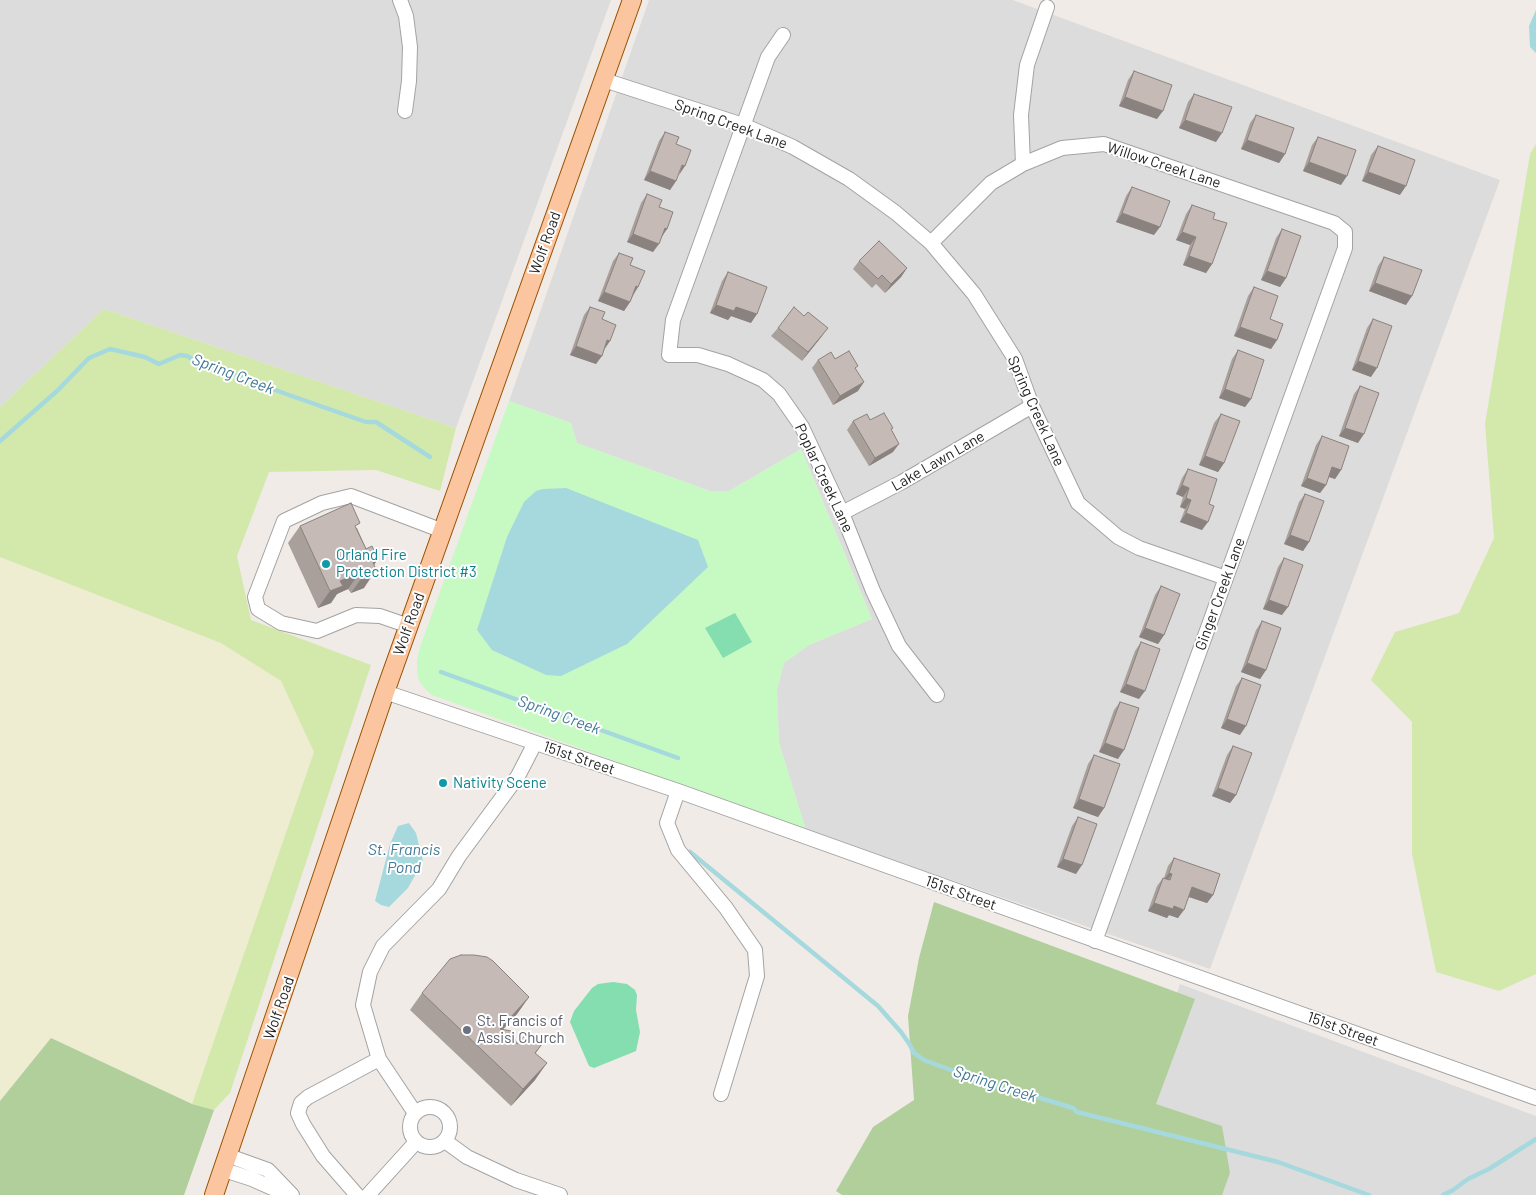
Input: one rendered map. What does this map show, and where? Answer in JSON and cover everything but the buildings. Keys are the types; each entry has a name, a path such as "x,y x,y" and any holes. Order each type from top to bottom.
{"main road":[{"name":"Wolf Road","path":"214,1195 385,692 632,0"}],"street":[{"path":"400,0 406,16 410,47 409,81 405,111"},
{"path":"1023,164 1021,115 1027,66 1047,7"},
{"path":"743,126 768,57 783,35"},
{"name":"Spring Creek Lane","path":"604,80 743,126 794,147 849,179 896,213 931,243 974,294 1016,359 1032,406 1078,503 1118,536 1139,548 1226,578"},
{"name":"Poplar Creek Lane","path":"743,126 673,320 669,355 698,355 728,364 763,380 779,394 802,427 842,513 873,591 899,646 937,695"},
{"name":"Willow Creek Lane","path":"931,243 991,183 1023,164 1062,148 1104,144 1334,223 1345,232 1345,248"},
{"name":"Ginger Creek Lane","path":"1096,941 1345,248"},
{"name":"Lake Lawn Lane","path":"842,513 902,482 1032,406"},
{"path":"409,626 380,616 356,615 317,631 281,623 258,609 255,597 284,521 322,502 351,496 443,531"},
{"name":"151st Street","path":"385,692 678,791 1536,1098"},
{"path":"415,1113 379,1059 363,1005 370,972 383,946 439,889 459,856 518,776 535,743"},
{"path":"678,791 667,823 678,850 726,908 755,950 757,976 721,1094"},
{"path":"357,1195 324,1156 298,1113 301,1103 308,1097 379,1059"},
{"path":"426,1107 433,1107 444,1112 450,1123 450,1130 445,1141 428,1148 416,1142 410,1131 410,1125 415,1113 426,1107"},
{"path":"445,1141 467,1157 516,1180 560,1195"},
{"path":"368,1195 416,1142"},
{"path":"226,1163 252,1179 290,1195"}],"shaded area":[{"path":"0,0 611,0 456,428 104,309 0,407"},
{"path":"649,0 1013,0 1500,180 1210,969 806,830 779,743 777,690 784,663 809,645 872,619 801,449 729,491 710,491 577,443 571,423 509,401"},
{"path":"0,557 221,643 281,681 315,752 192,1104 51,1038 0,1101"},
{"path":"1180,984 1536,1116 1536,1195 1107,1195"}],"green space":[{"path":"1536,144 1536,974 1499,991 1436,972 1412,854 1412,722 1371,680 1395,632 1459,613 1494,538 1485,424 1530,154"},
{"path":"104,309 456,428 440,491 376,470 269,472 237,556 251,620 371,665 230,1093 214,1110 192,1104 314,752 281,681 221,643 0,557 0,407"},
{"path":"509,401 571,423 577,443 710,491 729,491 801,449 872,619 809,645 784,663 777,690 779,743 806,830 432,695 419,681 417,660 420,647"},
{"path":"735,613 752,642 723,658 705,628"},
{"path":"934,902 1195,999 1156,1104 1222,1126 1230,1173 1222,1195 842,1195 836,1191 873,1127 914,1100 908,1016 919,958"},
{"path":"613,982 627,984 635,990 637,995 636,1010 640,1032 636,1051 594,1068 589,1066 570,1022 574,1011 592,988 598,984"},
{"path":"51,1038 192,1104 214,1110 184,1195 0,1195 0,1101"}],"water":[{"path":"1536,10 1536,53 1530,47 1529,26"},
{"path":"566,488 698,540 708,567 627,644 561,676 546,675 492,650 477,630 507,537 524,502 536,491"},
{"name":"St. Francis Pond","path":"409,823 416,833 423,861 408,888 389,907 381,905 375,901 390,844 398,826"}],"waterway":[{"name":"Spring Creek","path":"0,441 57,391 89,358 110,349 145,357 159,364 180,355 187,356 366,422 376,422 430,457"},
{"name":"Spring Creek","path":"441,672 678,758"},
{"name":"Spring Creek","path":"690,852 878,1006 901,1032 914,1053 924,1060 1002,1089 1011,1089 1073,1108 1077,1112 1278,1162 1369,1195"},
{"name":"Spring Creek","path":"1443,1195 1536,1139"}],"place":[{"name":"Orland Fire Protection District #3","path":"326,564"},
{"name":"Nativity Scene","path":"443,783"},
{"name":"St. Francis of Assisi Church","path":"467,1030"}]}
